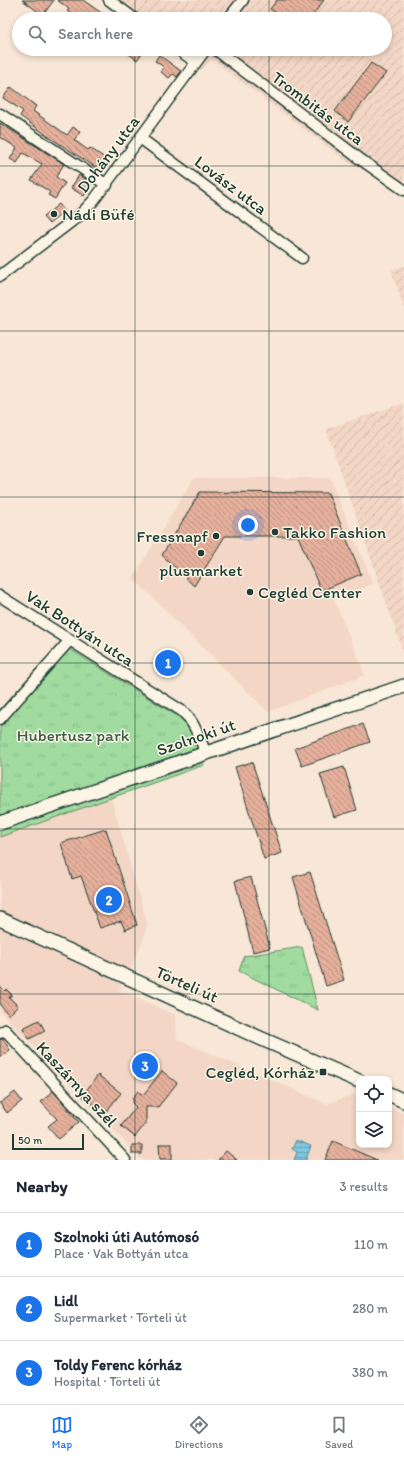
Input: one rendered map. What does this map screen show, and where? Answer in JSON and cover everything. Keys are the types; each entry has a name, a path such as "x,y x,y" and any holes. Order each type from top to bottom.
{"main road":[{"name":"Szolnoki út","path":"0,822 404,686"},
{"name":"Törteli út","path":"0,919 356,1080"},
{"path":"392,1095 404,1101"}],"street":[{"path":"109,0 126,12"},
{"path":"234,12 243,0"},
{"path":"187,56 196,62"},
{"name":"Dohány utca","path":"0,276 80,214 94,200 107,185 201,56"},
{"name":"Trombitás utca","path":"224,56 354,155 404,190"},
{"path":"0,114 107,185"},
{"name":"Lovász utca","path":"140,138 302,258"},
{"name":"Vak Bottyán utca","path":"0,596 188,717 194,724 206,753"},
{"path":"0,719 70,640"},
{"name":"Kaszárnya szél","path":"2,1032 125,1160"}],"shaded area":[{"path":"103,0 404,0 404,188 352,165 211,59 201,70 181,56 392,56 392,12 119,12"},
{"path":"404,266 404,309 391,270"},
{"path":"404,403 404,654 326,429"},
{"name":"Cegléd Center","path":"194,478 330,478 373,584 334,599 365,675 268,712 133,578"},
{"path":"111,797 147,923 144,938 130,970 119,990 175,1015 177,1039 327,1104 356,1093 356,1148 392,1148 392,1108 404,1114 404,1160 142,1160 0,1011 0,837"}],"green space":[{"name":"Hubertusz park","path":"60,643 185,721 193,736 204,765 0,837 0,709"},
{"path":"302,947 318,1010 239,971 244,956"}],"water":[{"path":"296,1140 311,1146 306,1160 294,1160 297,1152 292,1149"}],"building":[{"path":"22,0 54,0 45,12 39,12"},
{"path":"57,0 83,0 100,12 68,12 67,11 69,9"},
{"path":"277,0 324,0 315,12 274,12 270,9"},
{"path":"132,56 140,56 137,60"},
{"path":"158,56 160,56 181,71 177,77 173,74 169,78 161,72 164,67 155,61"},
{"path":"371,63 386,73 348,122 335,111"},
{"path":"11,87 36,106 33,111 67,135 73,127 80,132 74,140 88,150 90,148 108,160 101,171 20,116 23,111 3,98"},
{"path":"0,123 64,164 56,177 65,183 55,199 48,195 50,192 31,180 42,164 23,153 17,163 10,159 17,148 0,137"},
{"path":"79,175 92,183 84,196 71,188"},
{"name":"Nádi Büfé","path":"59,204 65,211 49,224 43,217"},
{"path":"200,492 328,493 361,574 321,591 298,536 225,536 194,586 162,555"},
{"path":"164,653 178,666 171,674 157,660"},
{"path":"363,724 370,742 302,766 295,748"},
{"path":"252,762 282,853 264,859 235,767"},
{"path":"344,767 357,810 334,817 320,774"},
{"path":"106,829 137,925 125,930 121,921 100,928 81,876 72,879 61,843"},
{"path":"310,872 344,980 326,986 293,877"},
{"path":"251,877 270,948 253,952 235,881"},
{"path":"0,986 12,995 9,997 18,1006 9,1015 0,1005"},
{"path":"39,1020 45,1031 29,1039 23,1028"},
{"path":"0,1039 3,1039 10,1050 0,1057"},
{"path":"162,1071 177,1083 158,1107 146,1107 146,1123 135,1137 121,1126 136,1107 132,1103 134,1100 132,1099 138,1091 143,1095"},
{"path":"98,1075 121,1093 105,1113 82,1096"},
{"path":"53,1091 79,1122 59,1139 48,1126 57,1119 41,1102"},
{"path":"15,1092 22,1101 7,1113 0,1103"},
{"path":"333,1141 377,1160 325,1160"},
{"path":"159,1144 172,1144 172,1159 160,1159"},
{"path":"132,1145 142,1145 142,1154 132,1154"},
{"path":"226,1151 237,1160 218,1160"}],"place":[{"name":"Nádi Büfé","path":"54,214"},
{"name":"Takko Fashion","path":"275,532"},
{"name":"Fressnapf","path":"216,536"},
{"name":"plusmarket","path":"201,553"},
{"name":"Cegléd Center","path":"250,592"},
{"name":"Szolnoki úti Autómosó","path":"168,663"},
{"name":"Lidl","path":"109,900"},
{"name":"Toldy Ferenc kórház","path":"145,1066"},
{"name":"Cegléd, Kórház","path":"323,1072"}]}
